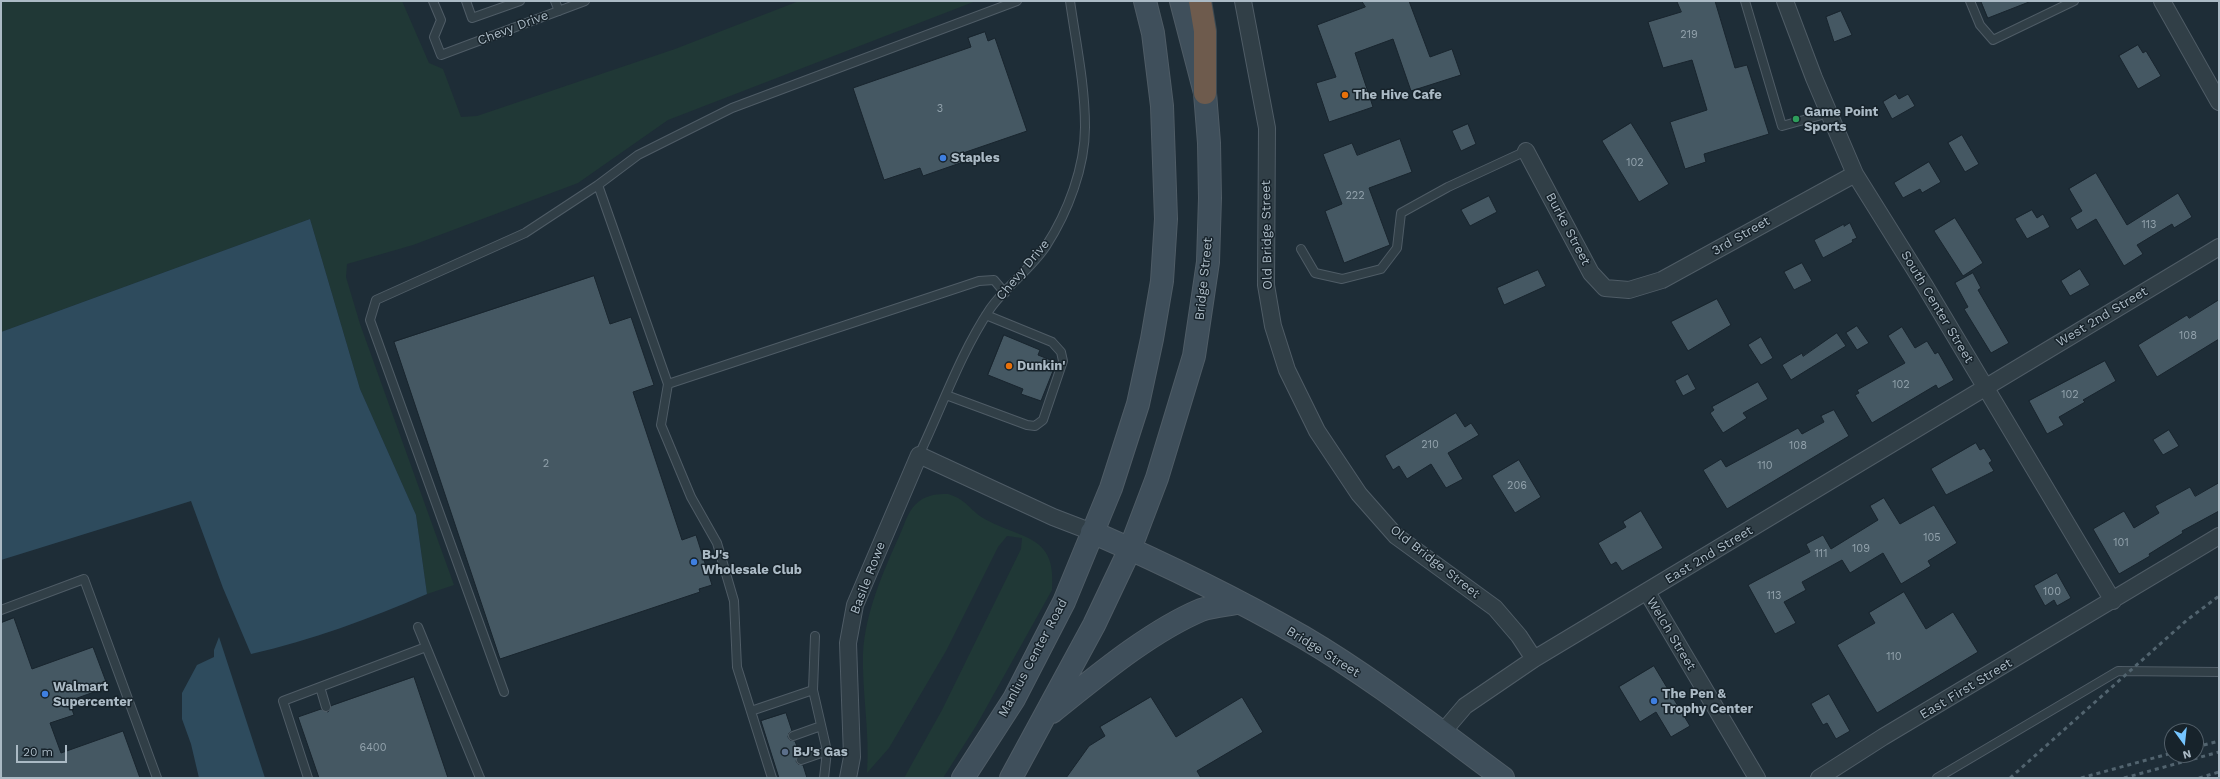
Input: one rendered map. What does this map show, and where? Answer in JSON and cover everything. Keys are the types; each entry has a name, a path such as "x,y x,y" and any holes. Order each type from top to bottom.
{"highway":[{"path":"1200,1 1205,31 1205,93"}],"main road":[{"path":"1092,532 1111,488 1138,404 1162,282 1166,218 1162,106 1153,33 1146,1"},
{"name":"Bridge Street","path":"1130,549 1157,478 1194,356 1208,262 1210,182 1205,93 1181,1"},
{"name":"Bridge Street","path":"1092,532 1130,549 1303,637 1361,675 1503,778"},
{"name":"Manlius Center Road","path":"963,778 1014,699 1064,602 1092,532"},
{"path":"1011,778 1045,718 1094,625 1130,549"},
{"path":"1045,718 1104,670 1167,628 1202,610 1237,603"}],"street":[{"name":"Old Bridge Street","path":"1244,1 1267,128 1266,285 1273,326 1287,370 1317,431 1359,494 1396,536 1495,608 1518,636 1534,660"},
{"name":"South Center Street","path":"1785,1 1829,114 1855,174 1925,286 2113,601"},
{"path":"2162,1 2219,102"},
{"name":"Burke Street","path":"1526,151 1591,272 1605,288 1623,290"},
{"name":"3rd Street","path":"1623,290 1668,277 1792,206 1855,174"},
{"name":"West 2nd Street","path":"1985,388 2219,247"},
{"name":"East 2nd Street","path":"1442,733 1465,706 1534,660 1985,388"},
{"name":"Bridge Street","path":"919,456 1053,517 1092,532"},
{"name":"Basile Rowe","path":"848,778 852,757 848,643 855,605 919,456"},
{"name":"East First Street","path":"1819,778 1883,737 2113,601 2219,536"},
{"name":"Welch Street","path":"1647,592 1757,778"}],"lane":[{"name":"Chevy Drive","path":"433,1 441,20 434,37 441,55 585,1"},
{"path":"466,1 472,18 520,1"},
{"path":"555,1 559,11"},
{"path":"504,692 370,320 376,300 525,232 598,185 638,155 732,108 1017,1"},
{"name":"Chevy Drive","path":"919,456 966,350 986,315 1045,247 1063,217 1080,167 1085,128 1083,88 1070,1"},
{"path":"1745,1 1782,126 1829,114"},
{"path":"1970,1 1980,25 1993,40 2074,1"},
{"path":"1301,249 1315,273 1342,278 1380,269 1396,248 1401,213 1448,187 1526,151"},
{"path":"598,185 668,384 661,425 691,497 718,549 734,601 737,667 773,772"},
{"path":"668,384 979,281 994,280 1005,293"},
{"path":"946,395 1027,425 1035,426 1043,420 1063,361 1061,352 1052,342 986,315"},
{"path":"1,610 84,579 157,778"},
{"path":"418,627 480,778"},
{"path":"815,636 813,690 827,751 823,778"},
{"path":"308,778 283,701 426,647"},
{"path":"1937,778 2118,671 2219,672"},
{"path":"320,687 326,707"},
{"path":"751,711 813,690"},
{"path":"794,736 821,726"},
{"path":"801,760 827,751"}],"green space":[{"path":"1,1 402,1 429,63 443,69 461,117 477,116 675,49 799,1 976,1 668,120 578,183 413,245 347,264 346,277 360,324 454,585 427,594 416,515 360,389 310,219 1,332"},
{"path":"948,494 964,502 983,518 1023,535 1034,541 1042,548 1049,558 1052,571 1052,590 976,726 943,778 904,778 942,710 1021,549 1022,538 1007,536 998,547 946,651 889,748 867,773 868,743 863,654 867,623 871,607 882,576 910,511 915,505 926,497"}],"water":[{"path":"310,219 360,389 416,515 427,594 340,628 251,654 223,588 191,501 1,560 1,332"},
{"path":"219,637 265,778 199,778 191,744 182,719 182,693 197,665 214,657 214,650"}],"building":[{"path":"1362,1 1409,1 1430,57 1452,49 1461,75 1411,91 1393,39 1355,53 1373,107 1329,122 1316,83 1336,77 1317,25 1365,7"},
{"path":"1677,1 1715,1 1735,68 1747,65 1769,134 1704,154 1706,162 1685,169 1670,122 1707,110 1692,60 1663,68 1648,22 1681,12"},
{"path":"1981,1 2029,1 2029,2 1988,18"},
{"path":"1841,11 1852,35 1834,42 1826,17"},
{"path":"985,32 988,41 995,38 1027,131 963,153 966,161 923,176 920,168 884,180 853,88 971,47 968,38"},
{"path":"2138,45 2143,53 2146,51 2161,76 2138,89 2119,56"},
{"path":"1896,94 1899,99 1908,94 1915,106 1892,119 1883,102"},
{"path":"1631,123 1669,184 1639,202 1602,141"},
{"path":"1468,124 1476,144 1461,151 1452,131"},
{"path":"1962,135 1979,164 1965,172 1948,143"},
{"path":"1400,139 1412,172 1369,188 1390,245 1344,263 1325,211 1342,204 1323,154 1352,143 1357,155"},
{"path":"1929,162 1941,182 1922,193 1920,189 1903,198 1894,183"},
{"path":"2096,173 2127,225 2178,193 2192,217 2174,228 2172,224 2137,245 2143,254 2124,266 2096,219 2077,230 2070,218 2082,211 2069,189"},
{"path":"1489,196 1497,212 1470,226 1461,210"},
{"path":"2032,210 2037,218 2043,214 2050,227 2027,239 2015,219"},
{"path":"1955,218 1983,263 1963,276 1934,231"},
{"path":"1850,223 1857,238 1852,240 1853,242 1823,258 1814,240 1844,224 1844,226"},
{"path":"1802,263 1812,281 1794,290 1784,272"},
{"path":"2080,269 2090,285 2070,296 2061,281"},
{"path":"1538,270 1546,286 1504,305 1497,288"},
{"path":"1973,273 1981,288 1978,290 2009,343 1991,353 1964,309 1968,307 1955,283"},
{"path":"594,276 610,324 631,317 654,385 633,392 682,540 696,535 712,585 699,589 700,592 500,659 394,342"},
{"path":"1717,299 1731,325 1688,351 1671,322"},
{"path":"2219,300 2219,339 2157,377 2138,345 2187,315 2189,318"},
{"path":"1857,326 1869,343 1857,350 1846,333"},
{"path":"1902,327 1915,348 1927,341 1935,354 1938,352 1954,380 1938,389 1936,385 1872,423 1855,395 1859,393 1857,390 1905,363 1888,336"},
{"path":"1837,333 1846,346 1791,380 1782,365 1802,353 1803,356"},
{"path":"1004,335 1040,350 1038,355 1053,361 1050,369 1053,371 1041,401 1021,394 1023,389 988,375"},
{"path":"1761,337 1773,358 1761,365 1748,345"},
{"path":"2105,361 2116,381 2083,400 2085,402 2059,417 2064,425 2047,434 2029,401"},
{"path":"1688,374 1696,389 1683,396 1675,381"},
{"path":"1758,382 1768,399 1743,413 1747,418 1723,433 1710,413 1714,410 1712,407"},
{"path":"1834,410 1849,436 1727,509 1703,470 1721,459 1726,467 1798,428 1802,434 1824,422 1821,416"},
{"path":"1456,413 1465,427 1471,423 1479,435 1448,453 1463,479 1446,488 1431,464 1407,479 1399,466 1393,470 1385,456"},
{"path":"2169,430 2179,446 2163,455 2153,440"},
{"path":"1976,443 1980,450 1984,448 1992,461 1989,463 1994,471 1946,495 1931,469"},
{"path":"1519,460 1541,497 1515,513 1492,476"},
{"path":"2219,483 2219,511 2182,531 2183,533 2149,554 2150,556 2119,574 2093,529 2124,511 2134,528 2159,513 2155,506 2190,487 2195,496"},
{"path":"1884,498 1900,524 1934,505 1957,543 1928,561 1931,566 1901,584 1883,553 1850,573 1842,560 1802,582 1806,590 1784,602 1796,623 1775,634 1748,585 1810,552 1806,544 1823,535 1831,549 1878,520 1870,506"},
{"path":"1641,511 1663,548 1622,571 1616,562 1611,565 1598,543 1626,527 1623,522"},
{"path":"2057,573 2071,598 2057,606 2054,600 2045,606 2034,586"},
{"path":"1904,592 1926,629 1953,612 1978,652 1877,713 1837,645 1875,623 1869,613"},
{"name":"Walmart Supercenter","path":"14,618 32,669 93,647 108,687 69,701 74,715 50,723 61,753 123,731 140,778 1,778 1,623"},
{"path":"1654,666 1690,726 1671,737 1656,712 1640,722 1619,687"},
{"path":"414,677 448,778 319,778 298,717 321,709 328,712 331,706"},
{"path":"1829,694 1850,731 1836,739 1827,723 1823,725 1811,704"},
{"path":"1151,697 1176,737 1242,697 1263,732 1197,771 1201,778 1066,778 1089,746 1105,736 1100,727"},
{"name":"BJ's Gas","path":"786,713 792,731 789,733 788,737 790,740 795,741 800,755 796,761 798,764 803,765 807,778 779,778 761,721"}],"railway":[{"path":"2010,778 2187,620 2219,596"},
{"path":"2204,745 2219,741"},
{"path":"2124,778 2219,752"},
{"path":"2081,778 2164,755"},
{"path":"2199,778 2219,772"}],"place":[{"name":"The Hive Cafe","path":"1345,95"},
{"name":"Game Point Sports","path":"1796,119"},
{"name":"Staples","path":"943,158"},
{"name":"Dunkin'","path":"1009,366"},
{"name":"BJ's Wholesale Club","path":"694,562"},
{"name":"Walmart Supercenter","path":"45,694"},
{"name":"The Pen & Trophy Center","path":"1654,701"},
{"name":"BJ's Gas","path":"785,752"}]}
